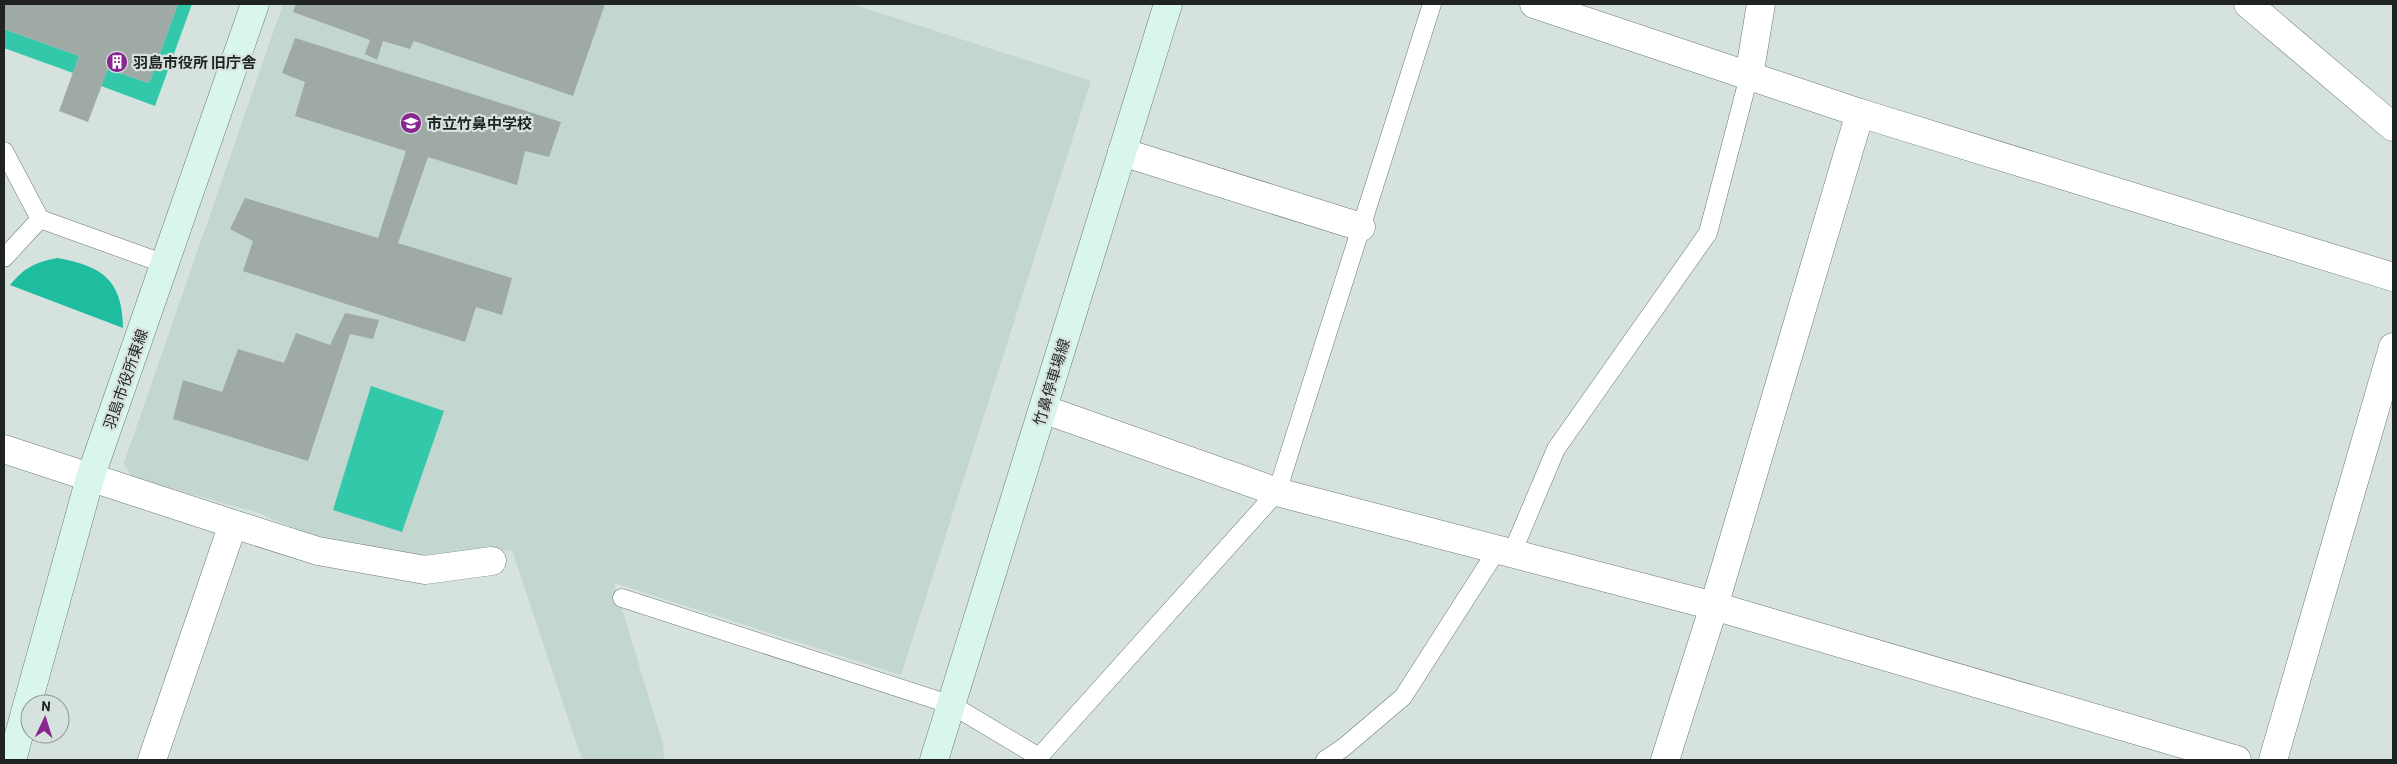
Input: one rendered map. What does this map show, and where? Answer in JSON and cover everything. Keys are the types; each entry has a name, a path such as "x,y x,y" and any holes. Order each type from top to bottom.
{"street":[{"name":"羽島市役所東線","path":"12,760 90,478 255,4"},
{"name":"竹鼻停車場線","path":"934,760 1168,4"},
{"path":"1534,4 1860,113 2393,277"},
{"path":"1749,76 1761,4"},
{"path":"2248,4 2393,127"},
{"path":"1665,760 1714,606 1860,113"},
{"path":"1122,152 1361,227"},
{"path":"2273,760 2393,347"},
{"path":"1042,409 1277,492 1714,606 2237,760"},
{"path":"4,449 318,551 424,570 492,561"},
{"path":"152,760 233,524"}],"lane":[{"path":"622,598 952,705 1039,757 1277,492 1432,4"},
{"path":"1325,760 1343,748 1403,697 1504,552 1556,449 1708,232 1749,76"},
{"path":"4,151 40,219 165,264"},
{"path":"4,258 40,219"}],"shaded area":[{"path":"178,4 192,4 155,106 101,86 108,69 149,83"},
{"path":"283,4 852,4 1091,81 901,675 614,583 663,744 664,760 582,760 512,550 423,561 316,537 256,512 132,478 124,463"},
{"path":"4,29 79,56 73,73 4,48"},
{"path":"57,258 86,265 97,271 114,286 122,311 123,328 10,285 30,267"},
{"path":"371,386 444,411 402,532 333,510"}],"building":[{"name":"羽島市役所 旧庁舎","path":"4,4 178,4 149,83 108,69 88,122 59,111 79,56 4,29"},
{"path":"296,4 605,4 573,96 414,41 410,49 383,41 377,60 365,54 370,40 293,12"},
{"path":"295,38 561,122 549,157 525,151 517,185 428,157 398,243 512,278 502,315 476,307 465,342 243,271 253,241 230,229 245,198 378,238 406,151 295,116 305,82 282,73"},
{"path":"345,313 379,320 373,339 350,334 308,461 173,419 183,380 222,392 238,349 284,363 296,333 330,345"}],"place":[{"name":"羽島市役所 旧庁舎","path":"117,62"},
{"name":"市立竹鼻中学校","path":"411,123"}]}
